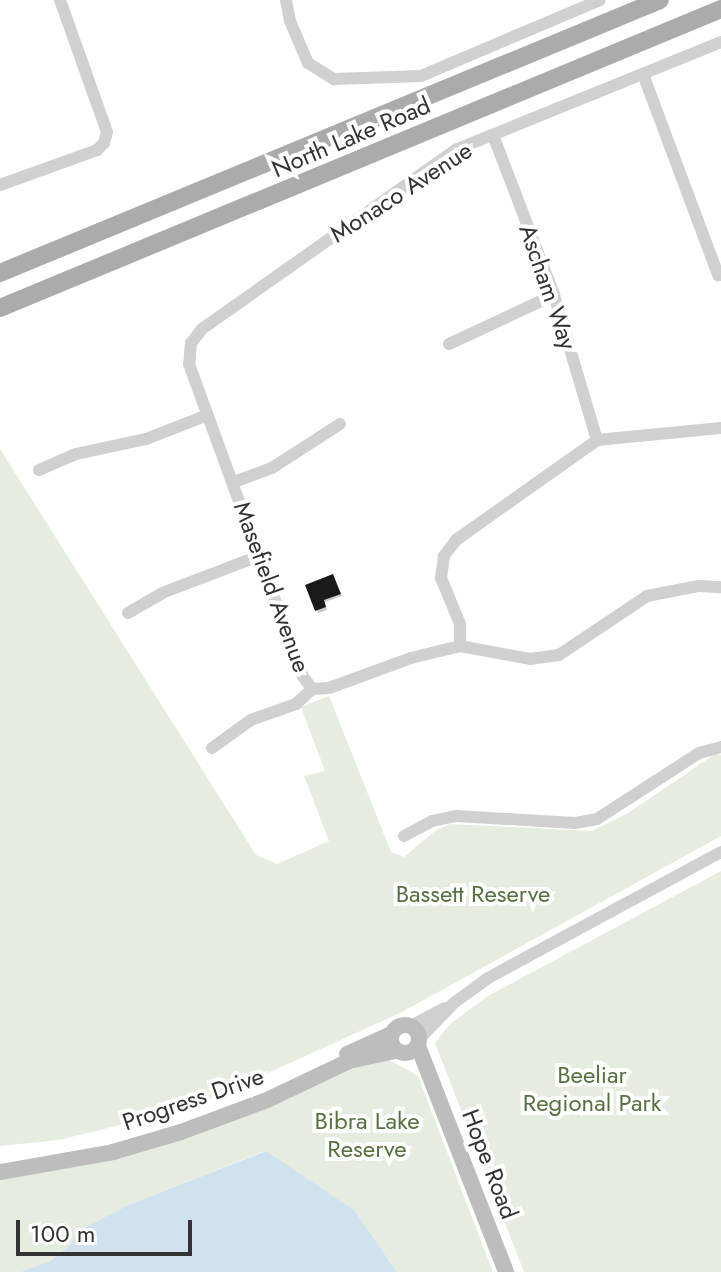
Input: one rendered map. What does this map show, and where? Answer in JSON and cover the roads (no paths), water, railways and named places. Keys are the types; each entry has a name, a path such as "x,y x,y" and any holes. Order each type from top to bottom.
{"main road":[{"name":"North Lake Road","path":"0,273 660,0"},
{"name":"North Lake Road","path":"0,308 721,9"}],"street":[{"path":"0,185 97,150 104,143 107,132 60,0"},
{"path":"286,0 290,21 308,63 334,79 421,76 600,0"},
{"name":"Monaco Avenue","path":"191,343 202,329 457,149 721,42"},
{"path":"643,74 718,275"},
{"name":"Ascham Way","path":"493,135 554,295 597,440"},
{"path":"449,344 554,295"},
{"name":"Masefield Avenue","path":"191,343 189,364 302,675 312,689 329,688 411,658 460,646 530,659 559,655 647,596 699,586 721,587"},
{"path":"39,470 76,454 146,439 208,415"},
{"path":"234,482 272,468 340,424"},
{"path":"460,646 460,624 441,578 444,556 456,540 597,440 721,428"},
{"path":"128,613 162,593 259,556"},
{"path":"212,748 251,720 296,704 312,689"},
{"path":"404,836 432,821 456,816 575,823 597,819 706,749 721,747"},
{"name":"Progress Drive","path":"0,1162 111,1144 211,1113 406,1042 488,978 721,852"},
{"name":"Progress Drive","path":"0,1172 113,1152 181,1132 267,1100 349,1061 406,1042"},
{"name":"Hope Road","path":"406,1042 429,1073 506,1272"}],"water":[{"path":"266,1151 354,1210 397,1272 20,1272 50,1261 71,1244 78,1231 128,1205"}],"park label":[{"name":"Bassett Reserve","path":"473,894"},
{"name":"Beeliar Regional Park","path":"592,1089"},
{"name":"Bibra Lake Reserve","path":"367,1135"}]}
